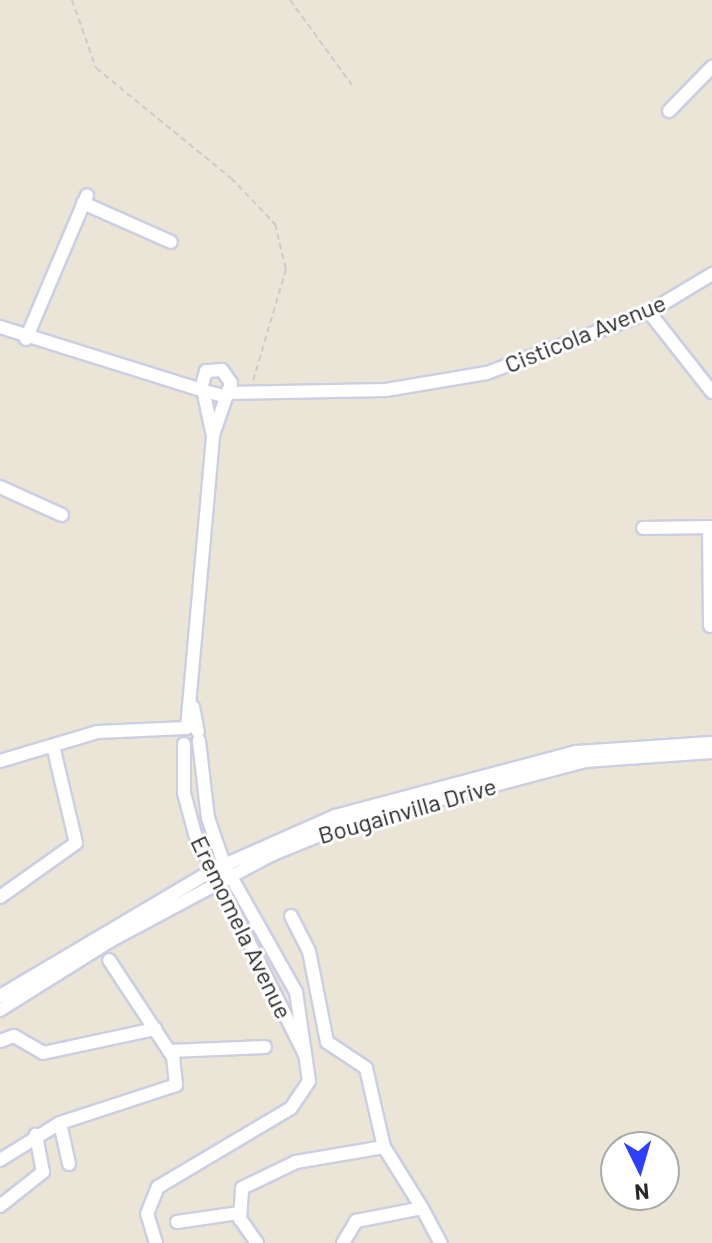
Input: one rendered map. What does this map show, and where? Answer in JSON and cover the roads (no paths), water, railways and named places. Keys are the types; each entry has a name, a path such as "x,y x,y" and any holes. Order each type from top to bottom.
{"street":[{"path":"669,111 712,67"},
{"path":"26,339 85,199 171,242"},
{"name":"Cisticola Avenue","path":"202,392 226,394 256,388 335,393 386,390 487,373 649,312 712,274"},
{"path":"649,312 712,392"},
{"path":"0,327 26,339 169,379 202,392"},
{"name":"Cisticola Avenue","path":"202,374 217,368 229,378 256,388"},
{"path":"169,379 202,374"},
{"name":"Eremomela Avenue","path":"202,374 202,392 213,435"},
{"name":"Eremomela Avenue","path":"229,378 213,435 191,696 188,810 222,873 307,1060"},
{"path":"0,487 62,515"},
{"path":"643,528 710,528 710,626"},
{"path":"0,761 112,730 158,730 189,736"},
{"name":"Eremomela Avenue","path":"156,1243 147,1214 158,1187 299,1102 308,1088 307,1060 293,983 222,873 189,736"},
{"name":"Bougainvilla Drive","path":"0,1010 287,833 602,748 712,743"},
{"path":"0,897 76,843 53,746"},
{"name":"Bougainvilla Drive","path":"554,763 712,752"},
{"path":"188,810 207,807"},
{"name":"Bougainvilla Drive","path":"0,996 222,873"},
{"path":"291,916 309,951 327,1042 366,1068 384,1147 441,1243"},
{"path":"0,1160 60,1123 168,1092 178,1077 169,1051 109,960"},
{"path":"0,1041 20,1037 43,1053 155,1029"},
{"path":"169,1051 265,1047"},
{"path":"60,1123 69,1164"},
{"path":"0,1206 43,1172 36,1135"},
{"path":"257,1243 239,1213 242,1188 283,1168 384,1147"},
{"path":"343,1243 356,1221 422,1208"},
{"path":"177,1222 239,1213"}]}
